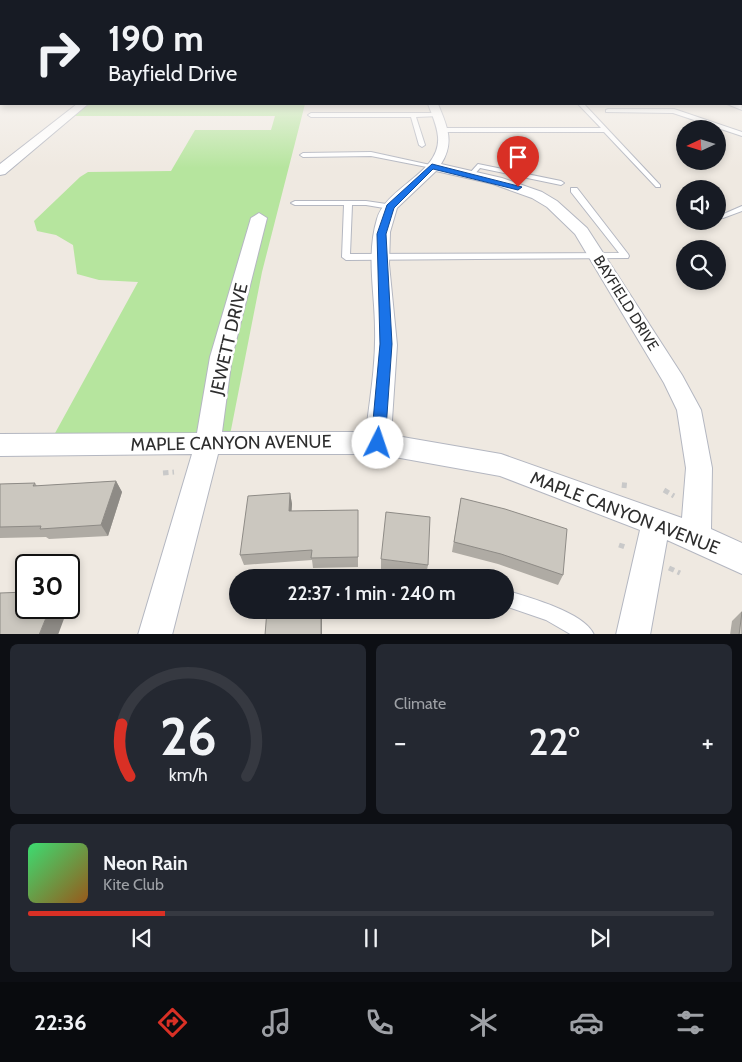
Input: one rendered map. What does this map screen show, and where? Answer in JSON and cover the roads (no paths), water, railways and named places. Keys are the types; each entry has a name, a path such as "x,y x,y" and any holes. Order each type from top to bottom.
{"street":[{"path":"0,171 77,109"},
{"path":"378,443 386,344 381,234 390,207 432,166 444,144 437,116"},
{"name":"BAYFIELD DRIVE","path":"432,166 518,187 552,204 581,231 674,382 688,410 699,468 696,537"},
{"name":"JEWETT DRIVE","path":"155,634 208,442 220,357 259,218"},
{"name":"MAPLE CANYON AVENUE","path":"0,445 208,442 378,443 501,465 696,537 742,559"},
{"path":"634,634 656,522"}],"lane":[{"path":"585,109 658,186"},
{"path":"608,111 674,111 742,134"},
{"path":"312,115 437,116 606,130"},
{"path":"413,115 422,145"},
{"path":"303,155 371,154 432,166"},
{"path":"471,175 478,166 561,183"},
{"path":"348,203 346,257 625,256 574,190"},
{"path":"295,203 348,203 390,207"},
{"path":"726,215 742,208"},
{"path":"514,601 563,618 586,634"}]}
